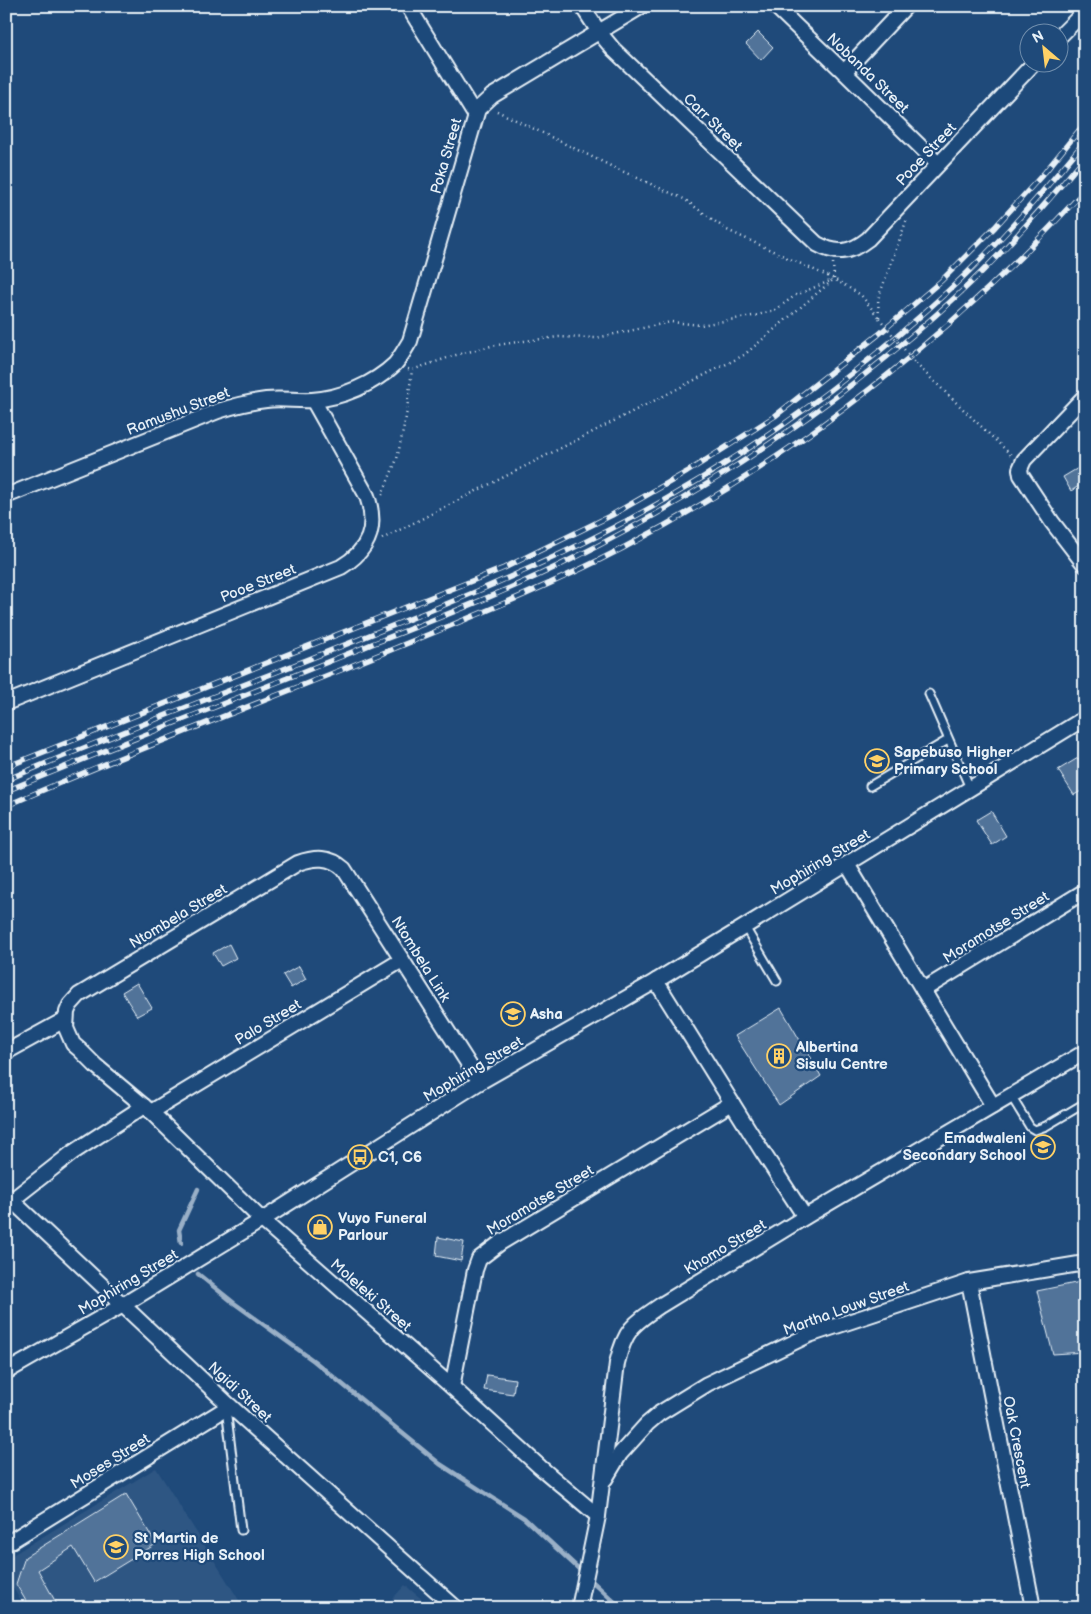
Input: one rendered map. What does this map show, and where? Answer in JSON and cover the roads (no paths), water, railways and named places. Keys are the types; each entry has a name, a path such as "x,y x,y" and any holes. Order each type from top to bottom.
{"street":[{"path":"408,6 479,109 492,96 642,6"},
{"name":"Carr Street","path":"582,6 613,49 817,244 833,251"},
{"name":"Nobanda Street","path":"774,6 938,164"},
{"path":"844,72 906,6"},
{"path":"1068,28 1085,11"},
{"name":"Pooe Street","path":"833,251 849,251 868,239 1025,72"},
{"name":"Poka Street","path":"410,341 479,109"},
{"name":"Ramushu Street","path":"6,496 234,406 268,400 313,400 347,393 363,386 395,363 410,341"},
{"path":"1085,396 1021,470 1052,522 1085,565"},
{"name":"Pooe Street","path":"6,703 341,567 357,556 371,533 373,526 372,508 368,496 313,400"},
{"name":"Mophiring Street","path":"6,1372 122,1305 262,1220 480,1082 656,981 1085,718"},
{"name":"Ntombela Street","path":"66,1024 70,1005 79,995 298,863 316,859 329,859"},
{"name":"Ntombela Link","path":"329,859 338,863 344,869 480,1082"},
{"path":"847,864 993,1106"},
{"name":"Moramotse Street","path":"923,990 1085,891"},
{"name":"Palo Street","path":"9,1198 72,1153 402,960"},
{"path":"656,981 805,1217"},
{"path":"6,1052 66,1024"},
{"name":"Moleleki Street","path":"66,1024 74,1044 96,1066 147,1109 262,1220 540,1467 598,1516"},
{"name":"Khomo Street","path":"579,1608 598,1516 617,1363 622,1344 638,1320 805,1217 1085,1052"},
{"name":"Moramotse Street","path":"452,1387 474,1270 479,1259 500,1243 732,1103"},
{"name":"Ngidi Street","path":"9,1198 228,1407 456,1608"},
{"name":"Martha Louw Street","path":"603,1481 620,1454 660,1412 707,1384 809,1335 969,1282 1085,1263"},
{"name":"Oak Crescent","path":"969,1282 1033,1608"},
{"name":"Moses Street","path":"6,1544 228,1407"}],"lane":[{"path":"929,694 970,788"},
{"path":"870,786 948,740"},
{"path":"745,927 777,981"},
{"path":"1011,1096 1030,1127 1035,1130 1046,1126 1085,1103"},
{"path":"228,1407 241,1530"}],"waterway":[{"path":"181,1243 179,1230 198,1189"},
{"path":"198,1274 234,1303 314,1361 440,1464 524,1518 621,1608"}],"railway":[{"path":"6,767 504,568 612,515 687,472 775,416 878,335 941,281 995,227 1045,172 1085,123"},
{"path":"6,780 481,590 603,533 695,482 740,454 826,393 908,327 984,256 1036,200 1085,141"},
{"path":"6,791 496,594 572,559 676,503 776,439 824,405 871,370 916,332 993,261 1085,157"},
{"path":"6,806 512,600 595,562 687,513 811,433 927,343 1035,243 1085,190"}],"place":[{"name":"Sapebuso Higher Primary School","path":"877,761"},
{"name":"Asha","path":"513,1014"},
{"name":"Albertina Sisulu Centre","path":"779,1056"},
{"name":"Emadwaleni Secondary School","path":"1043,1147"},
{"name":"C1, C6","path":"360,1157"},
{"name":"Vuyo Funeral Parlour","path":"320,1227"},
{"name":"St Martin de Porres High School","path":"116,1547"}]}
